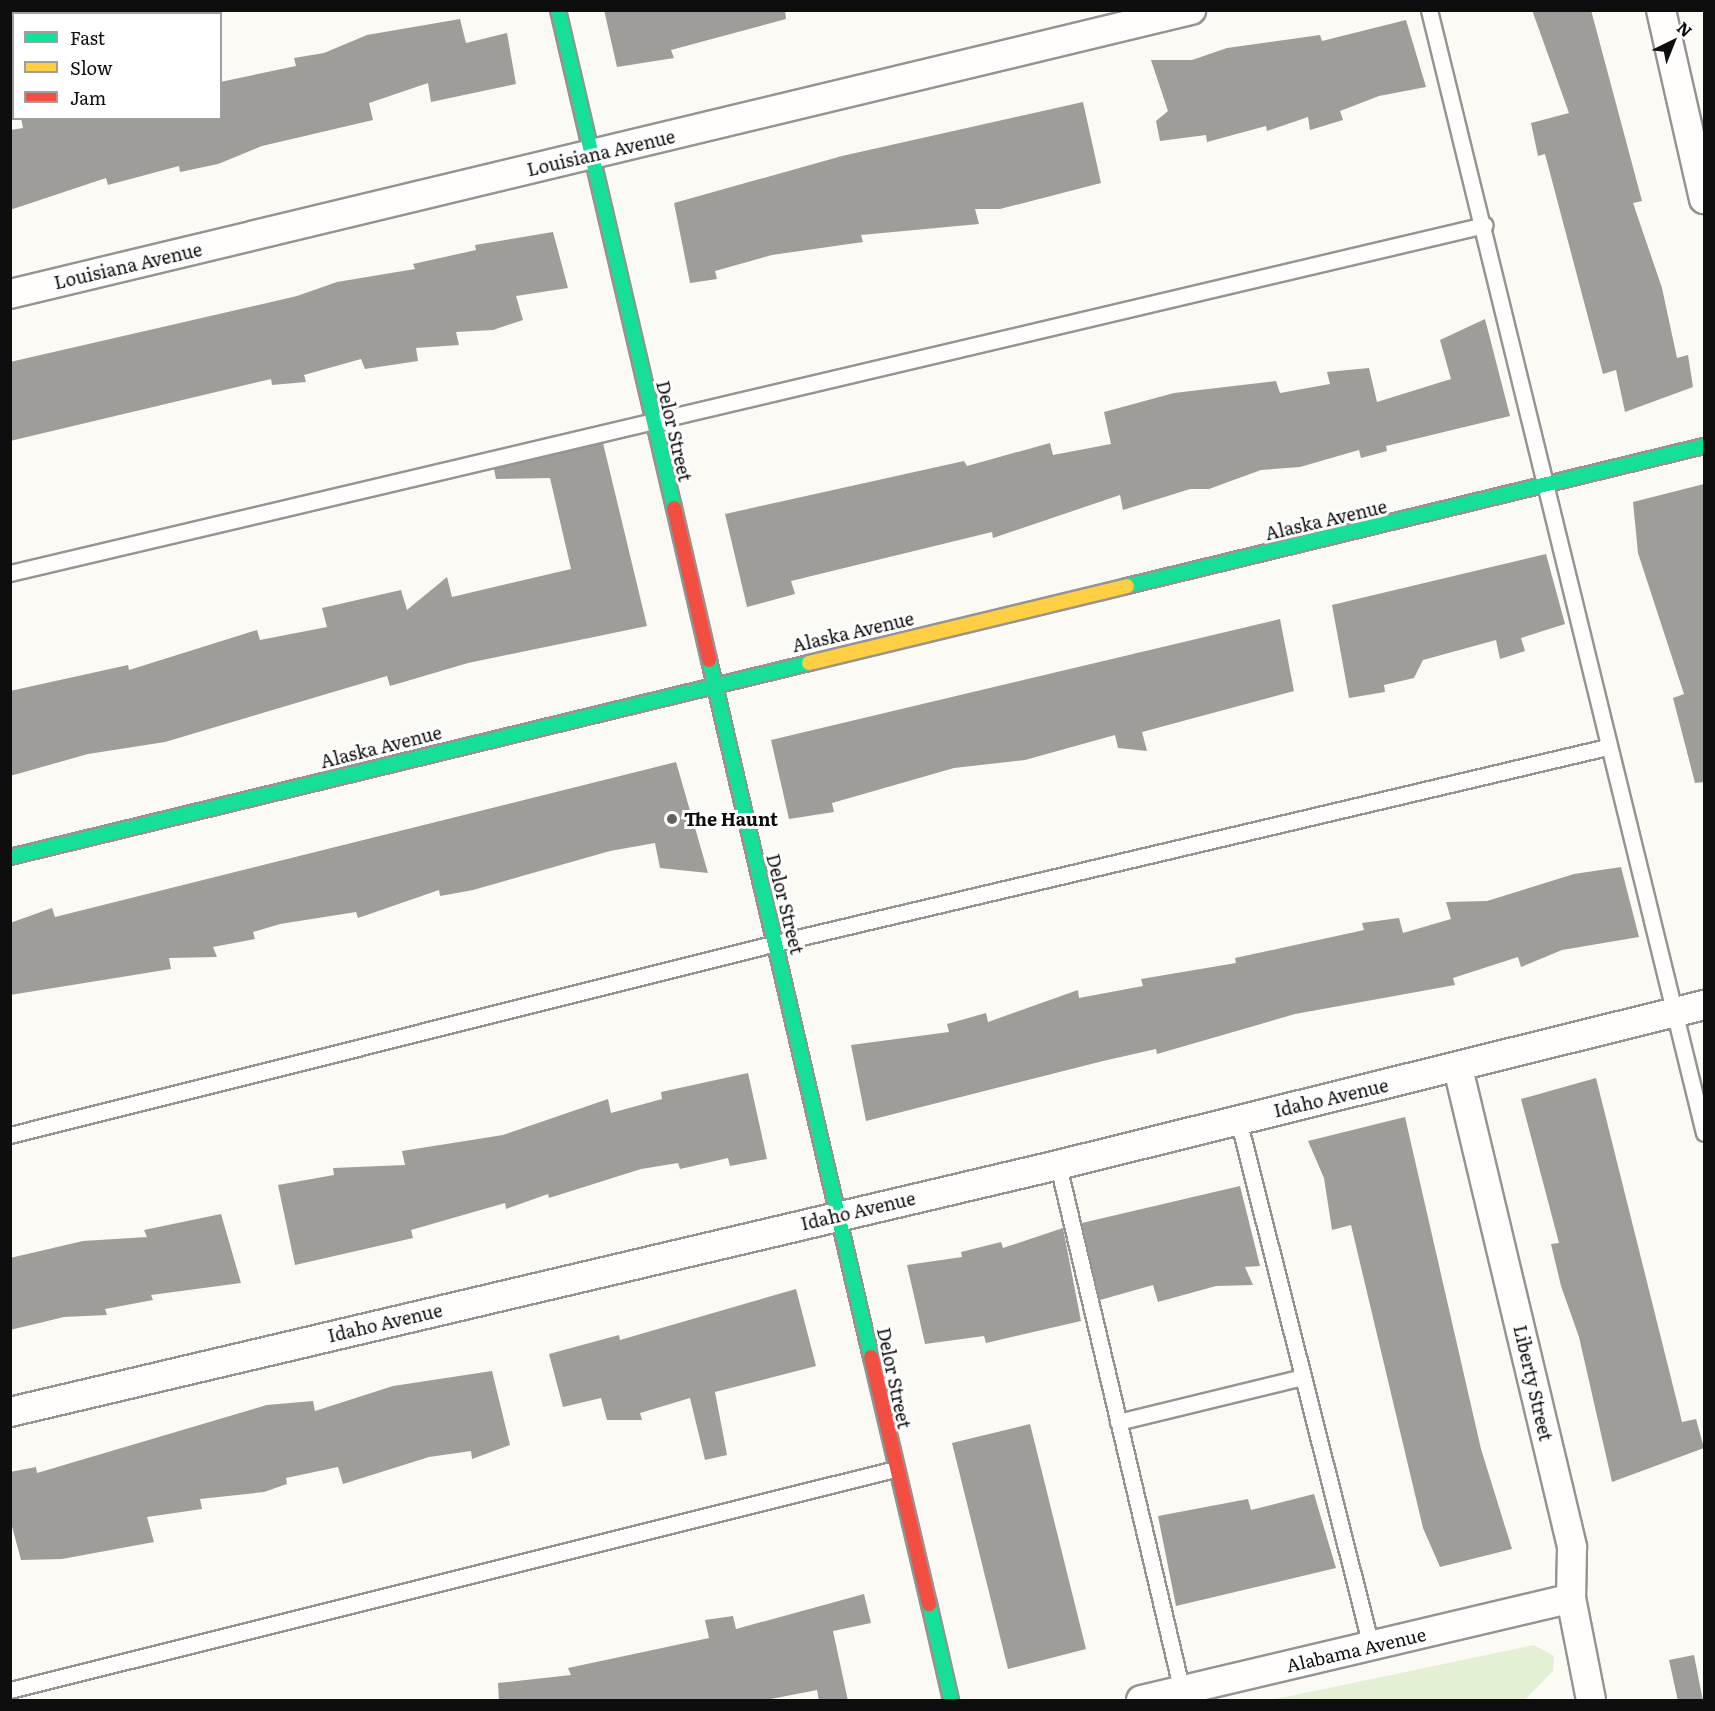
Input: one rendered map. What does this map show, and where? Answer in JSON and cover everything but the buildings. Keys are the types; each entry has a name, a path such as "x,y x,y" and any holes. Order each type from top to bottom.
{"street":[{"name":"Delor Street","path":"558,10 595,154 712,684 841,1215 895,1468 951,1701"},
{"name":"Louisiana Avenue","path":"10,294 1191,10"},
{"path":"1661,10 1704,199"},
{"name":"Alaska Avenue","path":"10,857 712,684 1545,487 1704,446"},
{"name":"Idaho Avenue","path":"10,1412 1058,1165 1238,1119 1458,1068 1704,1005"},
{"name":"Liberty Street","path":"1458,1068 1572,1548 1571,1598 1591,1701"},
{"name":"Alabama Avenue","path":"1141,1701 1571,1598"}],"lane":[{"path":"1429,10 1484,225 1607,747 1676,1012 1704,1132"},
{"path":"10,573 652,417 1484,225"},
{"path":"10,1135 776,944 1607,747"},
{"path":"1238,1119 1371,1646"},
{"path":"1058,1165 1182,1691"},
{"path":"1118,1422 1303,1377"},
{"path":"10,1690 895,1468"}],"green space":[{"path":"1534,1645 1554,1656 1553,1671 1525,1700 1271,1700"}],"traffic: fast":[{"path":"558,10 674,508"},
{"path":"1127,586 1704,446"},
{"path":"709,660 871,1357"},
{"path":"10,857 809,663"},
{"path":"929,1604 951,1700"}],"traffic: slow":[{"path":"809,663 1127,586"}],"traffic: jam":[{"path":"674,508 709,660"},
{"path":"871,1357 929,1604"}],"place":[{"name":"The Haunt","path":"672,819"}]}
